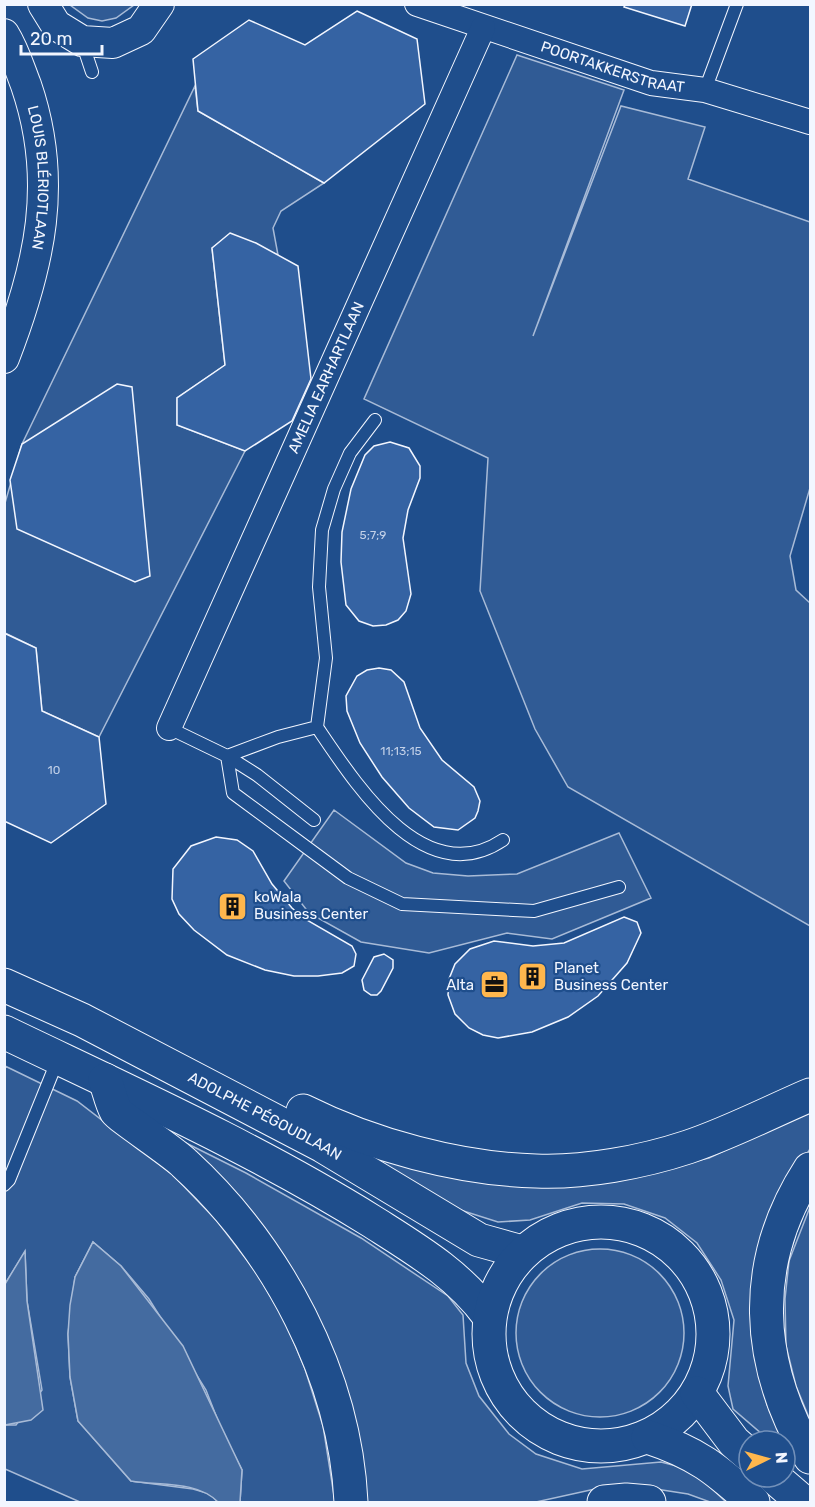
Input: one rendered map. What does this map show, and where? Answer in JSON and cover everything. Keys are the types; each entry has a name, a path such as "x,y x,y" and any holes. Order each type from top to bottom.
{"highway":[{"name":"ADOLPHE PÉGOUDLAAN","path":"4,985 82,1020 251,1107 323,1146 479,1240 522,1252"},
{"path":"4,1032 211,1131 339,1201 439,1264 472,1293 489,1316"},
{"path":"105,1080 117,1113 184,1163 230,1211 269,1262 299,1314 321,1364 338,1422 351,1503"},
{"path":"251,1107 296,1107 346,1132 453,1161 536,1172 613,1165 689,1147 810,1095"},
{"path":"810,1169 787,1209 774,1245 765,1319 780,1392 795,1431 810,1457"},
{"path":"596,1220 636,1226 672,1245 699,1276 712,1314 712,1355 698,1393 676,1419 648,1437 609,1447 569,1443 533,1424 505,1394 490,1356 489,1316 501,1281 522,1252 556,1229 596,1220"},
{"path":"698,1393 737,1445"},
{"path":"648,1437 683,1448 713,1466 753,1503"},
{"path":"787,1489 803,1503"},
{"path":"604,1503 626,1500 649,1503"}],"street":[{"path":"44,4 56,25 82,41 113,43 141,30 160,5"},
{"name":"POORTAKKERSTRAAT","path":"417,4 651,83 705,90 810,122"},
{"name":"AMELIA EARHARTLAAN","path":"169,728 483,28"},
{"name":"LOUIS BLÉRIOTLAAN","path":"4,34 12,46 34,109 44,176 41,234 28,292 4,358"}],"lane":[{"path":"705,90 737,4"},
{"path":"82,41 92,72"},
{"path":"375,420 350,453 334,489 322,530 319,587 326,658 317,727 360,789 400,830 438,851 462,855 486,851 503,840"},
{"path":"227,756 278,737 317,727"},
{"path":"169,728 227,756 257,774 314,820"},
{"path":"227,756 233,793 348,878 402,904 534,911 619,887"},
{"path":"4,1185 9,1180 58,1058"}],"shaded area":[{"path":"70,5 134,5 116,18 102,21 88,18"},
{"path":"517,55 624,90 533,336 621,106 705,127 688,179 810,222 810,488 790,556 796,590 810,603 810,926 568,787 535,729 480,591 488,458 364,399"},
{"path":"195,86 198,111 324,183 281,211 273,228 278,255 230,234 212,248 225,365 177,398 177,425 245,451 99,737 42,711 36,648 5,633 5,503 22,444"},
{"path":"334,810 406,863 433,873 468,876 517,874 619,833 651,898 552,939 507,933 429,953 361,942 309,913 284,881"},
{"path":"5,1066 77,1101 173,1175 217,1221 256,1272 285,1321 305,1369 323,1426 335,1502 240,1502 242,1470 222,1431 206,1390 149,1299 121,1266 93,1242 75,1277 68,1334 70,1377 78,1421 131,1481 193,1489 210,1494 218,1502 80,1502 5,1469 5,1425 16,1425 42,1390 27,1301 25,1252 5,1284"},
{"path":"810,1110 810,1149 777,1203 755,1352 767,1405 779,1429 756,1429 733,1409 728,1386 734,1320 721,1280 697,1243 665,1218 624,1204 582,1203 530,1220 498,1222 454,1208 356,1147 623,1176 709,1158"},
{"path":"160,1130 246,1173 361,1238 448,1296 463,1315 466,1363 479,1396 509,1434 536,1454 582,1469 661,1462 692,1470 726,1502 710,1502 688,1494 643,1487 595,1489 536,1502 365,1502 341,1380"},
{"path":"810,1207 810,1420 796,1386 786,1346 785,1299 789,1261"},
{"path":"93,1242 121,1266 183,1346 242,1470 240,1502 218,1502 199,1490 188,1487 131,1481 78,1421 70,1377 68,1334 70,1305 75,1277"},
{"path":"600,1249 632,1256 646,1263 659,1274 670,1287 677,1301 684,1333 677,1365 670,1379 659,1392 646,1403 632,1410 600,1417 568,1410 554,1403 541,1392 530,1379 523,1365 516,1333 523,1301 530,1287 541,1274 554,1263 568,1256"},
{"path":"25,1251 27,1301 43,1410 31,1420 5,1425 5,1284"}],"building":[{"path":"625,4 692,4 685,26 624,7"},
{"path":"357,11 417,39 425,104 324,183 198,111 193,59 249,20 305,45"},
{"path":"230,233 256,243 298,266 311,379 292,421 245,451 177,425 177,398 225,365 212,248"},
{"path":"117,384 132,387 150,576 135,582 17,529 10,480 22,444"},
{"path":"390,442 409,448 420,466 420,478 408,510 403,538 411,594 406,611 398,620 386,625 373,626 359,621 346,605 341,562 342,532 351,489 365,455 374,446"},
{"path":"4,633 36,648 42,711 99,737 106,804 51,843 4,821"},
{"path":"379,668 391,670 404,682 420,728 442,760 474,787 480,801 478,811 475,818 458,830 434,827 409,808 382,777 360,743 347,711 346,696 357,676 367,670"},
{"name":"koWala Business Center","path":"216,837 237,840 253,851 272,884 292,908 305,919 352,946 356,954 354,966 342,973 318,976 294,976 265,970 227,955 194,930 179,914 172,899 173,869 191,846"},
{"name":"Planet Business Center","path":"624,917 637,922 641,933 627,963 598,996 568,1017 532,1032 498,1038 483,1035 469,1028 455,1014 448,995 449,979 455,964 470,949 494,941 533,946 564,943"},
{"path":"384,954 393,960 393,968 381,991 377,995 371,995 364,990 362,980 374,957"}],"place":[{"name":"koWala Business Center","path":"233,906"},
{"name":"Planet Business Center","path":"533,977"},
{"name":"Alta","path":"495,985"}]}
